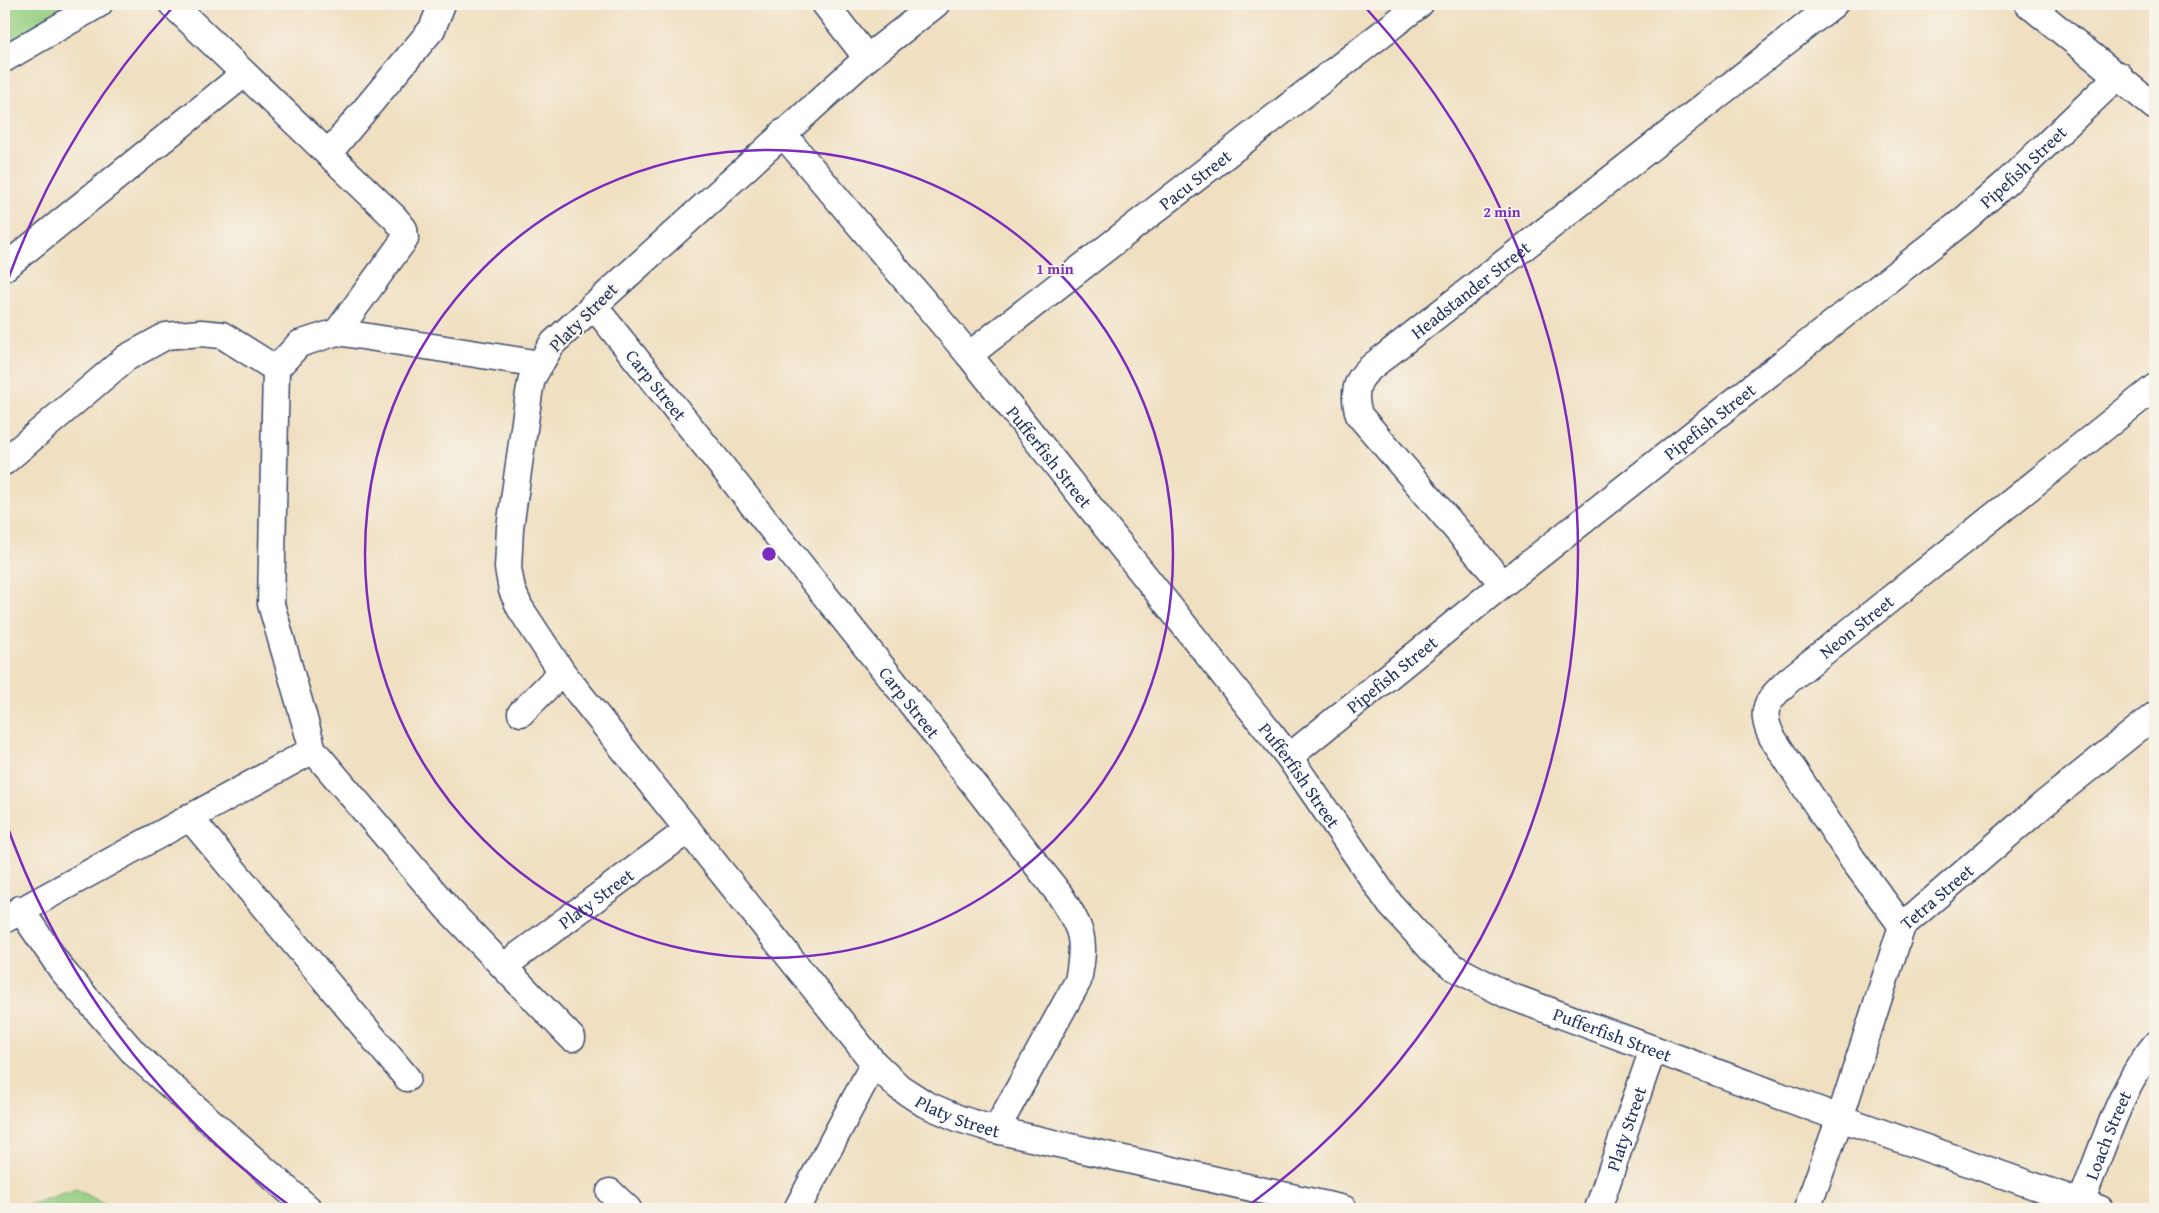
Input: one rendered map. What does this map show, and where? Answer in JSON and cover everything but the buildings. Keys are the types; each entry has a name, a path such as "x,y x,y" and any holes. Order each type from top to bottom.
{"street":[{"path":"4,59 99,4"},
{"path":"172,4 395,218 404,229 405,240 337,332"},
{"path":"328,154 432,29 442,4"},
{"path":"825,4 867,58"},
{"path":"782,133 867,58 936,4"},
{"name":"Pacu Street","path":"969,355 1420,4"},
{"name":"Headstander Street","path":"1503,584 1359,415 1355,389 1361,377 1834,4"},
{"path":"2028,4 2119,75 2155,107"},
{"path":"4,268 244,74"},
{"name":"Pipefish Street","path":"1288,757 1503,584 1964,220 2006,183 2119,75"},
{"name":"Pufferfish Street","path":"782,133 969,355 1288,757 1390,904 1432,950 1477,981 1507,995 2072,1204"},
{"name":"Platy Street","path":"782,133 552,344 532,378 510,528 508,568 512,590 520,608 562,672 874,1063 899,1088 925,1104 960,1119 996,1130 1344,1209"},
{"name":"Carp Street","path":"593,305 918,712 1060,895 1079,926 1083,956 1078,981 996,1130"},
{"path":"540,364 337,332 298,344 276,369 271,604 313,750 448,909 572,1038"},
{"path":"4,462 126,358 166,336 201,333 222,335 276,369"},
{"name":"Neon Street","path":"1902,926 1853,860 1772,738 1766,718 1768,701 1789,680 2155,387"},
{"path":"521,713 562,672"},
{"name":"Tetra Street","path":"1807,1209 1840,1118 1902,926 2044,804 2155,715"},
{"path":"309,1209 135,1054 12,914 313,750"},
{"path":"189,817 407,1078"},
{"name":"Platy Street","path":"504,966 688,830"},
{"name":"Loach Street","path":"2072,1204 2138,1068 2155,1045"},
{"name":"Platy Street","path":"1598,1209 1653,1049"},
{"path":"797,1209 874,1063"}],"green space":[{"path":"4,4 83,4 4,45"},
{"path":"76,1189 114,1209 16,1209"}]}
